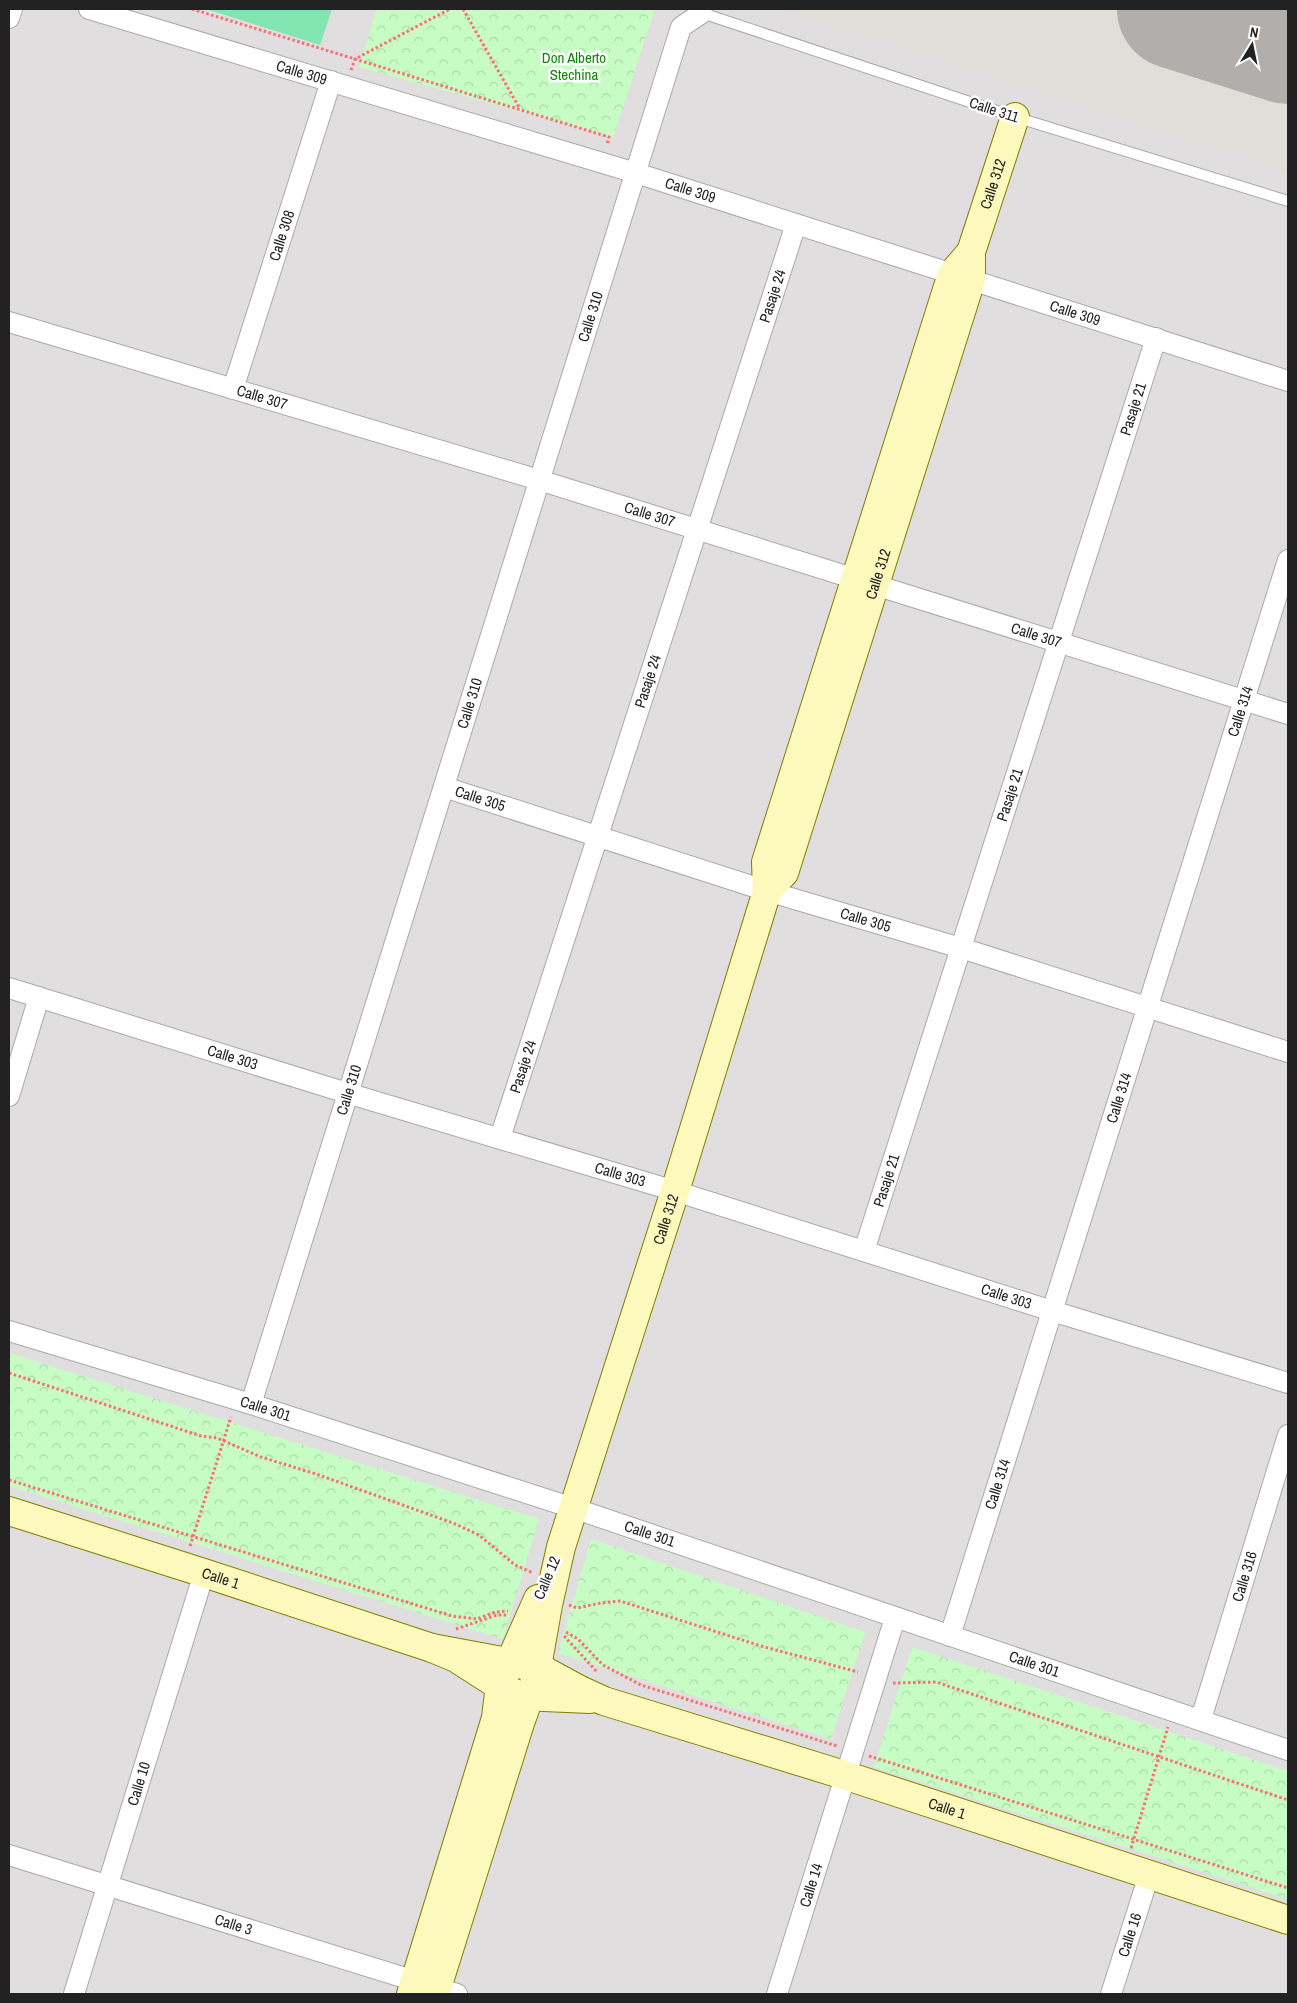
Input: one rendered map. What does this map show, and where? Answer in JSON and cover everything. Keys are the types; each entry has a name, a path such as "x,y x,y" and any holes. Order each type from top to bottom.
{"street":[{"path":"9,18 12,9"},
{"name":"Calle 309","path":"89,9 636,173 1156,338 1288,382"},
{"name":"Calle 310","path":"244,1402 347,1093 682,27 702,13"},
{"name":"Calle 308","path":"233,388 338,84"},
{"name":"Calle 312","path":"561,1548 675,1191 767,891 766,862 866,581 962,277 1015,117"},
{"name":"Pasaje 24","path":"500,1138 796,224"},
{"name":"Calle 307","path":"9,322 539,480 1288,714"},
{"name":"Pasaje 21","path":"864,1251 1156,338"},
{"name":"Calle 314","path":"950,1636 1288,560"},
{"name":"Calle 305","path":"444,787 767,891 961,948 1288,1052"},
{"name":"Calle 303","path":"9,988 347,1093 675,1191 1052,1312 1288,1383"},
{"path":"9,1096 39,997"},
{"name":"Calle 301","path":"9,1331 244,1402 573,1508 1288,1750"},
{"name":"Calle 316","path":"1201,1719 1288,1435"},
{"name":"Calle 1","path":"9,1511 194,1569 432,1648 505,1675 537,1669 604,1701"},
{"name":"Calle 12","path":"431,1990 505,1675 537,1620 561,1548"},
{"name":"Calle 10","path":"74,1994 108,1885 194,1569"},
{"path":"850,1763 895,1618"},
{"name":"Calle 12","path":"431,1990 534,1684 537,1669 537,1620"},
{"name":"Calle 1","path":"505,1675 521,1696 604,1701 850,1763 1138,1871 1288,1920"},
{"name":"Calle 14","path":"777,1994 850,1763"},
{"name":"Calle 3","path":"9,1855 108,1885 431,1990"},
{"name":"Calle 16","path":"1111,1994 1138,1871"}],"lane":[{"name":"Calle 311","path":"702,13 1015,117 1288,201"}],"path":[{"path":"192,9 609,137 602,163"},
{"path":"338,84 355,59 450,9"},
{"path":"463,9 521,110"},
{"path":"9,1373 201,1436 224,1441 261,1457 316,1474 453,1523 479,1535 515,1565 540,1577 567,1605 577,1608 620,1601 761,1646 894,1683 936,1682 1288,1800"},
{"path":"194,1569 193,1536 224,1441 244,1402"},
{"path":"9,1480 452,1616 477,1618 495,1612 508,1611 537,1620 557,1627 578,1639 604,1666 641,1685 850,1763 1134,1840 1288,1888"},
{"path":"1138,1871 1134,1840 1172,1710"}],"shaded area":[{"path":"9,9 1288,9 1288,1994 9,1994"},
{"path":"776,9 1288,9 1288,172"}],"green space":[{"path":"206,9 332,9 320,45"},
{"name":"Don Alberto Stechina","path":"377,9 655,9 613,137 359,67"},
{"path":"9,1353 539,1519 503,1639 9,1486"},
{"path":"591,1539 865,1632 831,1739 558,1653"},
{"path":"912,1647 1288,1771 1288,1899 874,1767"}],"runway":[{"path":"1177,9 1288,44"}]}
